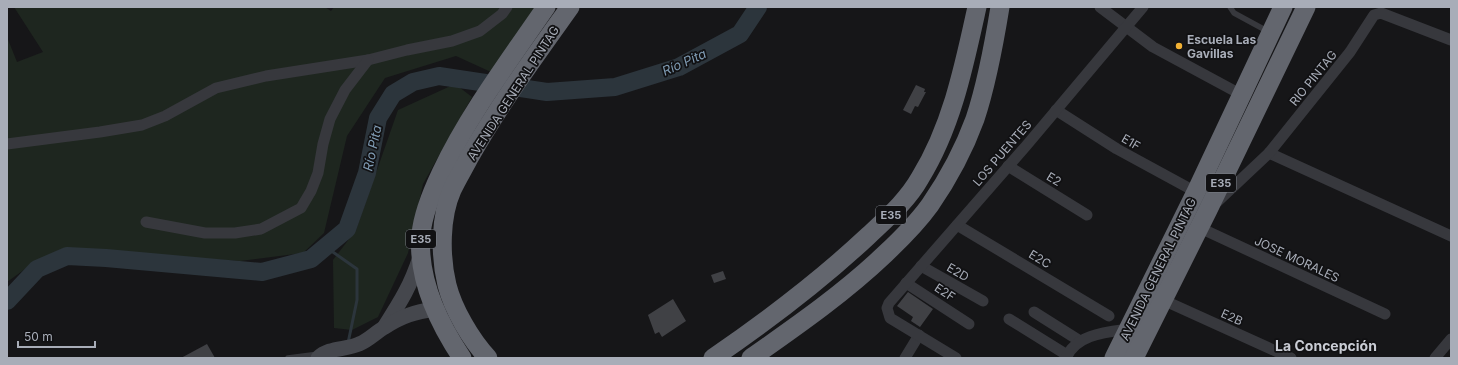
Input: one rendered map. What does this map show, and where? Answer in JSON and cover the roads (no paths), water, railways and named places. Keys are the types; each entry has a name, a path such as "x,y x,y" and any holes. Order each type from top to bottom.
{"highway":[{"name":"AVENIDA GENERAL PINTAG","path":"488,358 478,348 467,330 447,286 442,234 451,190 481,136 546,7"},
{"name":"AVENIDA GENERAL PINTAG","path":"462,358 447,335 435,309 424,274 421,254 421,233 431,195 449,155 468,121 570,7"},
{"name":"E35","path":"713,358 782,309 841,262 901,205 920,179 949,119 959,86 977,7"},
{"name":"E35","path":"751,358 808,318 862,275 904,236 930,205 956,162 974,120 983,91 1000,7"},
{"name":"AVENIDA GENERAL PINTAG","path":"1114,358 1196,192 1283,7"},
{"name":"AVENIDA GENERAL PINTAG","path":"1134,358 1198,227 1208,210 1306,7"}],"street":[{"path":"7,144 142,125 165,116 216,88 266,76 368,60 407,50 452,42 480,31 502,14 507,7"},
{"path":"1100,7 1153,47 1242,95"},
{"name":"LOS PUENTES","path":"919,335 890,318 887,308 889,303 1143,7"},
{"name":"RIO PINTAG","path":"1208,210 1269,152 1350,52 1374,15 1381,14 1451,40"},
{"path":"146,222 205,233 261,230 301,208 311,191 318,173 323,144 330,119 345,90 368,60"},
{"name":"E1F","path":"1056,110 1117,149 1196,192"},
{"path":"1269,152 1451,236"},
{"name":"E2","path":"1008,166 1087,214"},
{"name":"E2C","path":"957,225 1109,316"},
{"name":"JOSE MORALES","path":"1198,227 1385,314"},
{"path":"383,328 414,277 421,254"},
{"name":"E2D","path":"921,266 983,301"},
{"name":"E2F","path":"906,283 970,324"},
{"name":"E2B","path":"1163,300 1291,358"},
{"path":"324,354 358,345 383,328 410,314 435,309"},
{"path":"1034,312 1080,341"},
{"path":"1009,319 1067,357 1080,341 1102,333 1129,329"},
{"path":"905,358 919,335 956,358"},
{"path":"1435,358 1451,339"}],"lane":[{"path":"1230,7 1234,13 1271,33"},
{"path":"288,358 324,354"}],"waterway":[{"name":"Río Pita","path":"7,301 37,269 67,256 262,272 311,259 347,229 367,173 378,118 393,94 413,82 439,76 547,92 615,87 679,67 740,34 758,7"},
{"path":"330,250 357,269 357,300 348,343"}],"place":[{"name":"Escuela Las Gavillas","path":"1179,46"}],"district":[{"name":"La Concepción","path":"1326,345"}]}
